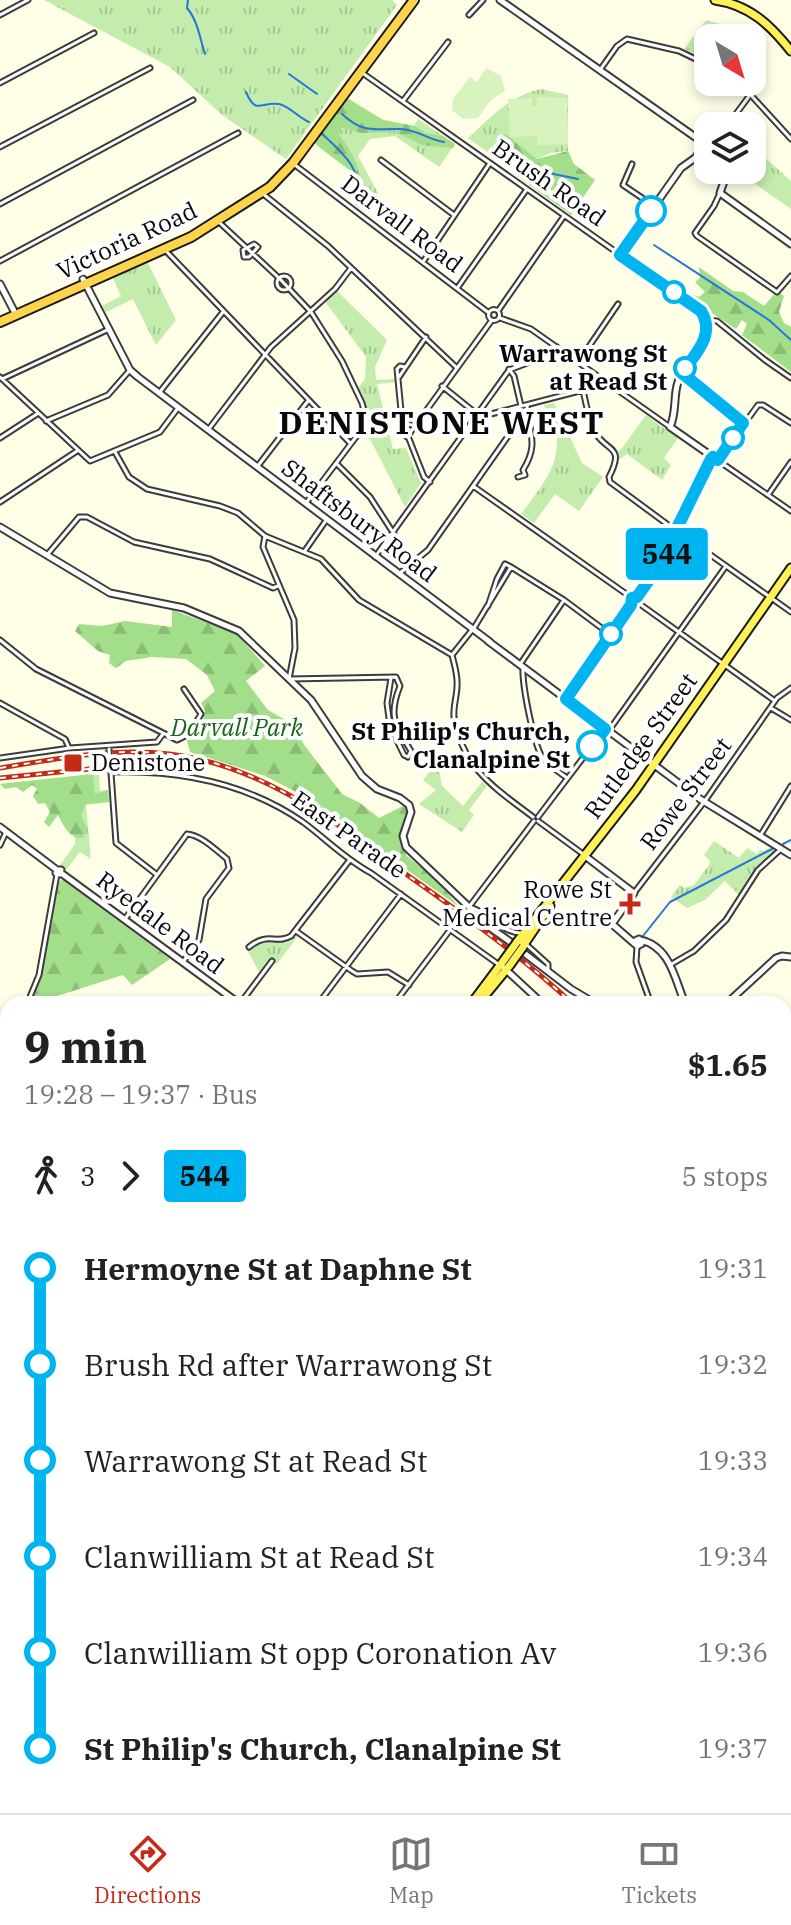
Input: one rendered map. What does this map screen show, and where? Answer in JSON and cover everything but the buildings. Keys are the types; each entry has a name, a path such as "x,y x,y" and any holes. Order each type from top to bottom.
{"highway":[{"name":"Victoria Road","path":"0,320 184,236 274,178 407,0"},
{"name":"Victoria Road","path":"84,281 191,237 281,178 414,0"}],"main road":[{"path":"715,0 736,5 760,18 791,51"},
{"name":"Rutledge Street","path":"520,946 525,932 560,891 654,765 791,568"},
{"path":"478,996 560,891"},
{"path":"484,996 505,965"}],"street":[{"path":"0,15 28,0"},
{"path":"469,15 483,0"},
{"path":"500,0 694,136"},
{"path":"0,83 94,33"},
{"path":"600,70 617,46 627,39 679,51 694,58"},
{"path":"403,101 448,42"},
{"path":"0,147 150,68"},
{"name":"Brush Road","path":"361,72 697,308 706,320 717,321 791,378"},
{"path":"751,96 791,139"},
{"path":"0,204 193,100"},
{"path":"0,261 238,133"},
{"path":"620,255 681,168 694,159"},
{"path":"381,160 454,215"},
{"name":"Darvall Road","path":"293,163 489,313"},
{"path":"422,262 490,163"},
{"path":"632,164 623,185 654,206"},
{"path":"723,184 714,206 695,233 779,292 791,276"},
{"path":"457,288 527,189"},
{"path":"261,192 352,267 456,367"},
{"path":"720,193 791,244"},
{"path":"498,311 564,216"},
{"path":"217,220 311,312 342,361 362,403 364,423 306,503"},
{"path":"256,245 257,250 253,254 244,257 242,254 246,248 256,245"},
{"path":"164,249 351,444"},
{"path":"208,430 265,355 335,289 352,267"},
{"path":"287,275 291,285 284,290 277,288 280,279 287,275"},
{"name":"Shaftsbury Road","path":"84,281 130,370 704,802 791,855"},
{"path":"0,284 15,313"},
{"path":"579,361 618,304"},
{"path":"492,320 489,313 498,311"},
{"path":"498,311 500,318"},
{"path":"159,393 223,312"},
{"path":"407,437 492,320 500,318 531,329 791,511"},
{"path":"670,427 674,418 677,383 706,338 706,320"},
{"path":"109,329 1,378 90,461 160,432 178,408"},
{"path":"426,337 405,367 398,368 402,421 424,477 430,482"},
{"path":"375,557 509,369 548,355 557,347"},
{"path":"399,574 422,557 518,422 514,376 509,369"},
{"path":"46,421 108,395 130,370"},
{"path":"682,373 743,423"},
{"path":"442,386 476,414 487,415 595,387 603,379"},
{"path":"583,390 595,432 610,445 614,454 609,480 791,612"},
{"path":"257,467 308,401"},
{"path":"566,699 678,532 715,458 756,406 761,404 791,423"},
{"path":"523,470 533,450 534,438 527,405"},
{"path":"0,438 39,413"},
{"path":"402,421 416,425"},
{"path":"518,422 528,421"},
{"path":"0,502 77,451"},
{"path":"115,452 129,477 147,489 238,513 265,536 321,559 359,600 452,655 458,684 454,715 467,759 536,819 634,893"},
{"path":"768,495 791,462"},
{"path":"337,464 370,497 394,534"},
{"path":"473,486 775,701"},
{"path":"47,555 79,517 87,517 134,542 210,559 273,588 280,586"},
{"path":"304,552 327,519"},
{"path":"1,529 110,593 184,608 239,631 311,700 362,776 377,789 409,805 411,812 403,836 404,844 474,913 520,946 548,972 584,996"},
{"path":"265,536 263,547 294,620 295,648 289,679"},
{"path":"452,655 488,608 505,564 564,600 611,635"},
{"path":"469,907 607,730 726,566"},
{"path":"564,600 522,666 541,753 567,778"},
{"path":"0,640 36,669 180,740 197,723 201,711 184,689"},
{"path":"289,679 396,677 399,681 393,701 395,719 411,751 408,757 404,755 390,726 387,703 391,678"},
{"name":"Rowe Street","path":"638,943 612,924 775,701 791,688"},
{"path":"0,703 65,739 70,748"},
{"path":"771,708 791,720"},
{"path":"0,758 70,748 157,742 163,734"},
{"path":"108,747 116,843 156,874"},
{"name":"East Parade","path":"110,771 165,772 195,777 274,804 349,861 505,965 535,996"},
{"path":"760,836 791,787"},
{"path":"0,845 3,830"},
{"name":"Ryedale Road","path":"3,830 230,996"},
{"path":"125,919 187,834 192,833 206,843 227,859 229,868 206,899 199,940 182,962"},
{"path":"670,965 694,951 726,920 758,870 781,849"},
{"path":"249,947 262,938 285,939 296,931 349,861"},
{"path":"30,996 39,975 58,872"},
{"path":"324,996 401,894"},
{"path":"469,907 478,909 513,933 525,932"},
{"path":"400,996 450,930"},
{"path":"296,931 357,974 393,973 409,985"},
{"path":"648,996 636,962 638,943 656,946 665,953 682,996"},
{"path":"735,996 776,958 791,957"},
{"path":"245,996 272,961"}],"green space":[{"path":"44,0 392,0 397,5 286,159 222,115 170,67"},
{"path":"694,36 694,54 684,49"},
{"path":"486,68 501,76 505,91 491,100 478,118 463,119 452,110 453,99 470,77 477,82"},
{"path":"541,89 568,95 568,151 550,153 537,159 506,134 512,146 529,162 516,170 513,165 490,154 468,138 510,102"},
{"path":"537,97 567,98 568,144 537,145 537,136 510,137 508,99 532,98 532,106 536,106"},
{"path":"347,98 383,120 414,126 418,119 455,144 439,167 395,136 370,139 358,156 378,193 364,211 355,204 358,181 352,172 314,143"},
{"path":"347,98 383,120 415,126 455,144 453,148 422,145 396,132 361,133 341,127 339,135 351,151 360,178 360,208 355,204 358,180 314,143"},
{"path":"506,134 537,159 568,151 574,164 595,180 571,215 513,173 519,168 531,175 539,174 539,171 498,136"},
{"path":"766,159 791,181 791,209 755,184 766,184"},
{"path":"147,261 176,320 156,345 133,299 106,312 102,306 121,296 112,276"},
{"path":"699,267 733,291 743,292 764,306 777,291 784,296 779,312 784,323 791,327 791,372 742,335 747,324 742,320 736,329 686,296 687,292 699,297 705,292 695,282 700,278"},
{"path":"335,289 387,340 375,367 376,380 395,379 396,382 377,384 393,449 406,448 421,483 405,507 370,439 362,438 368,413 358,388 365,379 366,357 324,300"},
{"path":"554,403 582,463 603,477 579,511 555,494 534,523 521,514 547,478 555,457 556,435 544,405"},
{"path":"646,415 678,438 664,458 671,465 662,480 627,454 617,461 615,451 622,448"},
{"name":"Darvall Park","path":"172,610 236,633 265,666 246,681 268,710 291,723 342,794 379,818 403,806 408,810 401,844 407,856 440,883 458,906 298,793 265,776 190,752 187,741 193,735 205,735 201,725 205,711 201,703 215,691 207,675 186,659 152,657 126,661 116,668 109,663 110,655 98,651 75,631 79,624 102,626 125,621 172,627"},
{"path":"438,765 442,786 463,806 482,782 487,786 469,810 474,815 462,832 419,804 436,790 423,780"},
{"path":"106,770 107,773 99,775 100,791 108,790 109,802 86,805 91,859 80,852 66,870 60,865 75,844 75,838 34,784 0,784"},
{"path":"93,774 95,794 108,790 109,802 86,804 81,816 87,828 83,838 71,834 58,815 49,827 44,822 50,812 45,803 38,804 33,796 37,789 32,785 23,792 16,787 5,789 0,784"},
{"path":"714,841 739,858 747,848 757,854 769,848 776,852 756,867 739,895 725,881 705,900 687,908 671,897 680,885 684,888 694,885 709,865 710,861 704,855"},
{"path":"63,880 170,959 132,985 123,975 57,996 31,996 39,978 59,881"},
{"path":"298,936 277,964 271,960 260,973 247,950 263,939 282,942"}],"waterway":[{"path":"188,0 187,8 196,24 205,54"},
{"path":"289,74 317,94"},
{"path":"246,92 256,106 279,104 309,122"},
{"path":"342,114 364,128 406,129 444,142"},
{"path":"321,133 355,172 361,204"},
{"path":"544,172 578,179"},
{"path":"654,245 769,320 791,340"},
{"path":"783,844 791,840"},
{"path":"643,936 670,902 772,849"}],"railway":[{"path":"0,768 84,755 147,752 203,760 236,770 297,799 326,817 494,938 564,996"},
{"path":"0,778 139,764 175,765"}],"bus line":[{"name":"544","path":"592,746 605,729 566,699 633,602 632,598 637,597 680,536 676,530 711,459 718,460 743,423 682,373 706,338 707,322 701,311 620,255 651,211"}],"place":[{"name":"Warrawong St at Read St","path":"685,368"},
{"name":"St Philip's Church, Clanalpine St","path":"592,746"},
{"name":"Denistone","path":"73,763"},
{"name":"Rowe St Medical Centre","path":"630,904"}],"district":[{"name":"DENISTONE WEST","path":"442,423"}]}
